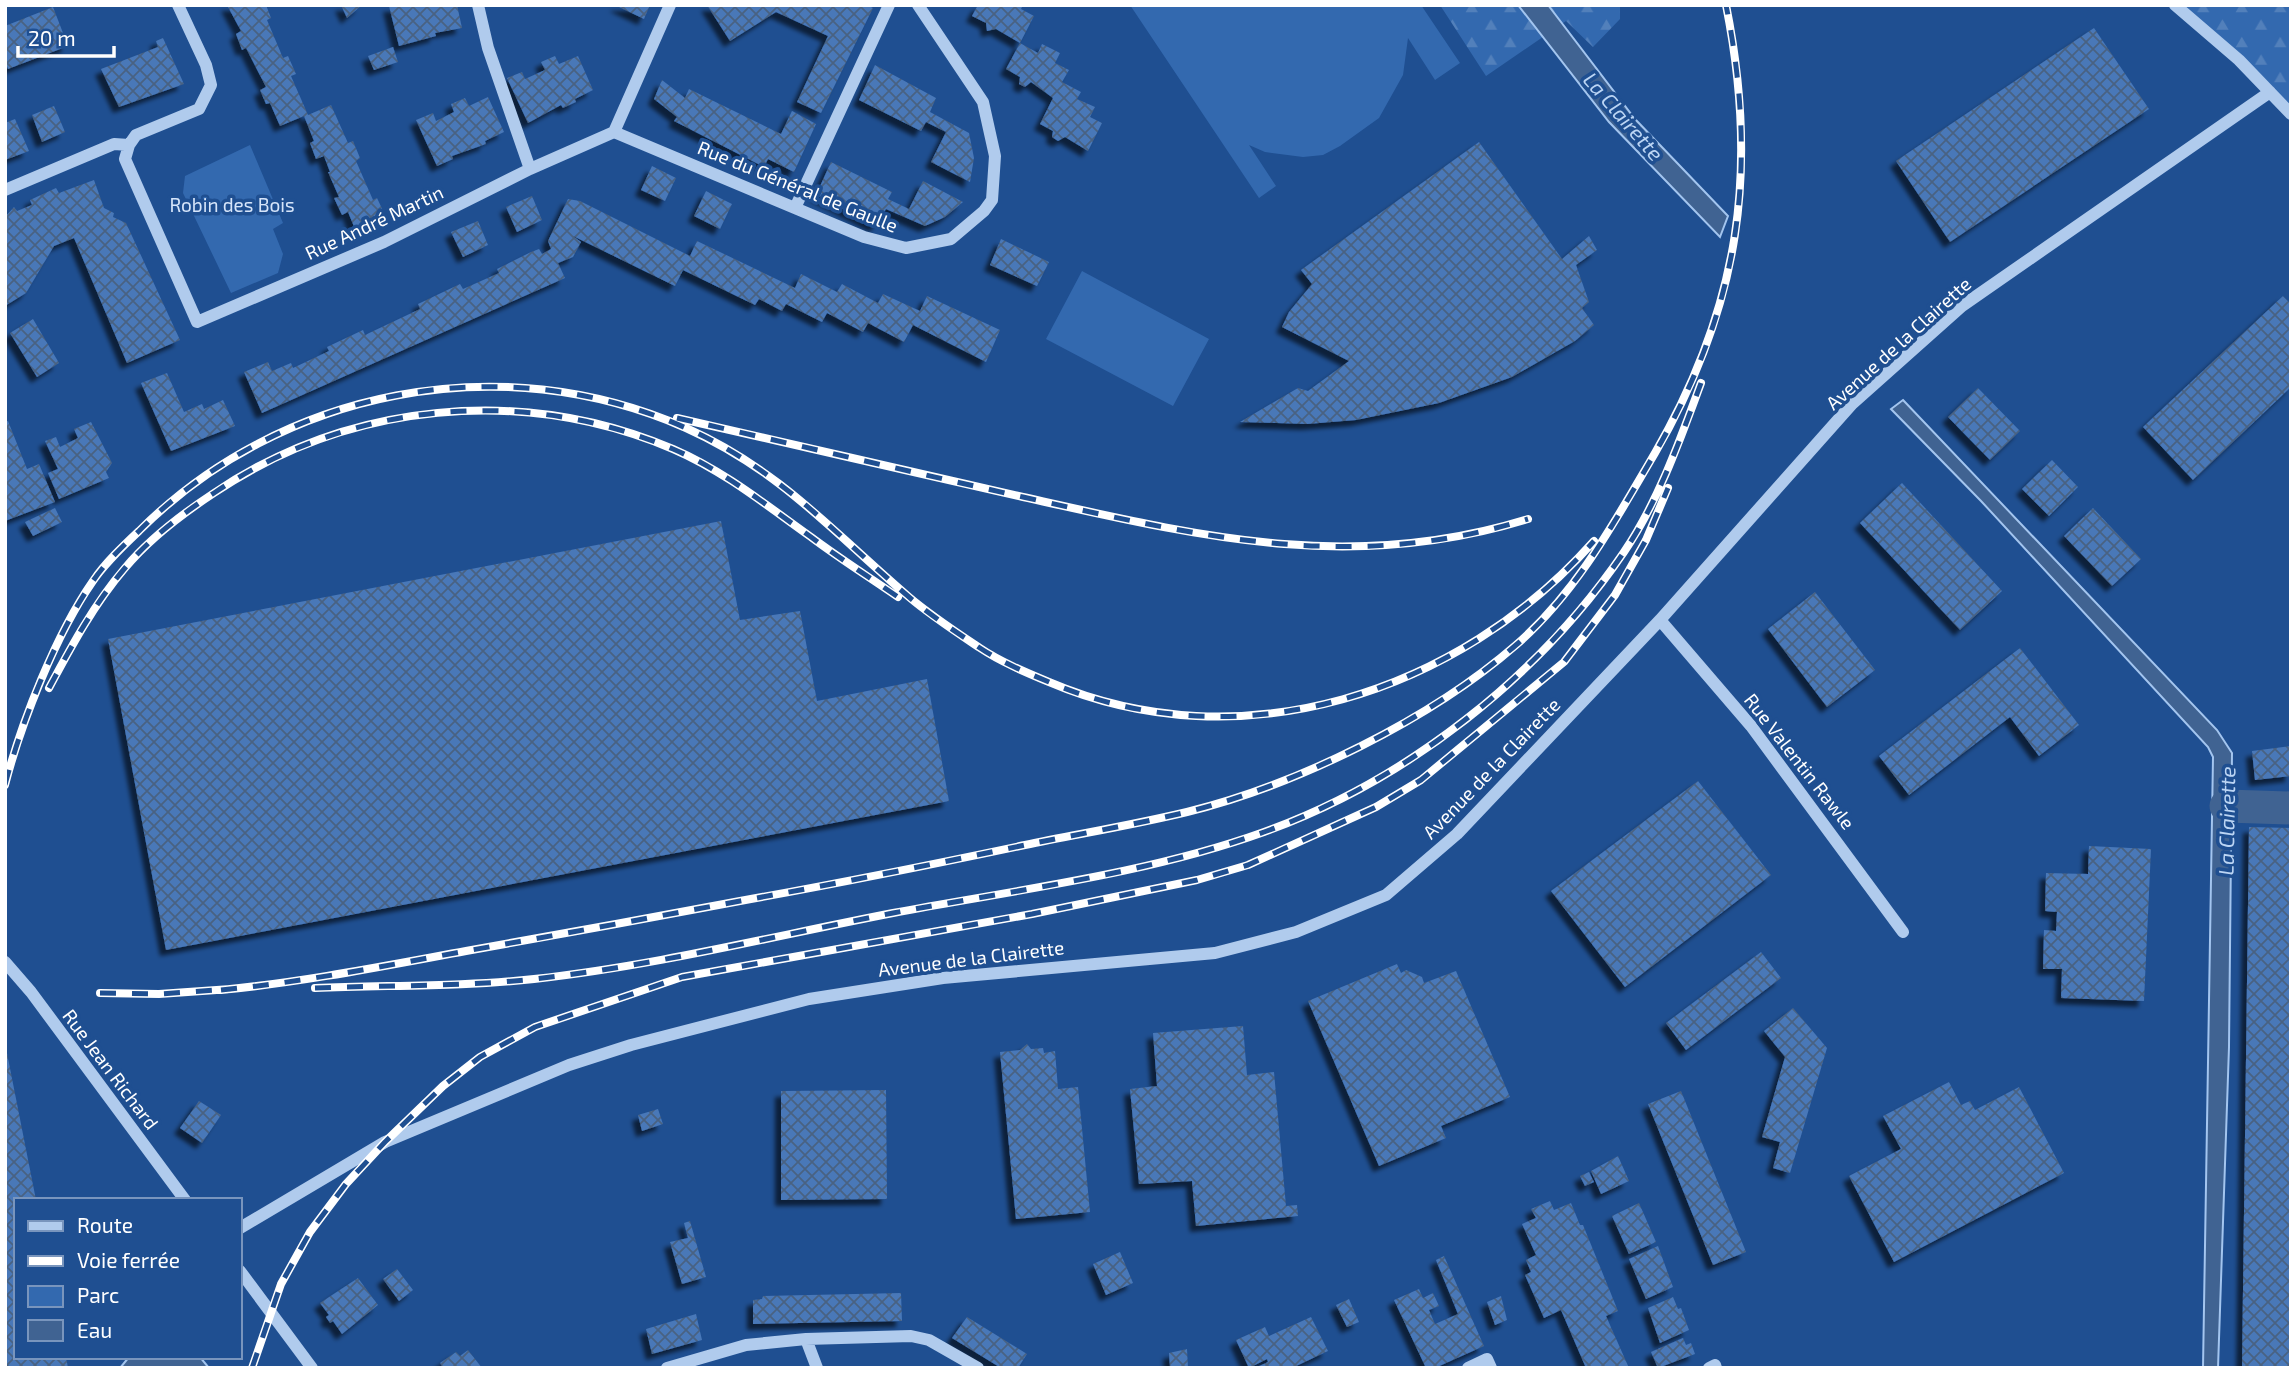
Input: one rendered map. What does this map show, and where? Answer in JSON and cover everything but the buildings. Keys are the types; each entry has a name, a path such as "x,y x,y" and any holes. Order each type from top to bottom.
{"street":[{"path":"5,190 114,144 129,145 136,135 198,109 211,85 206,65 178,5"},
{"path":"478,5 488,48 530,169"},
{"path":"614,132 670,5"},
{"path":"795,208 889,5"},
{"name":"Rue du Général de Gaulle","path":"614,132 864,237 906,248 951,239 985,211 992,200 995,156 983,102 918,5"},
{"path":"2175,5 2238,60 2291,114"},
{"name":"Avenue de la Clairette","path":"242,1227 385,1142 569,1065 631,1045 809,999 943,978 1215,953 1296,932 1386,895 1457,834 1660,620 1852,404 1962,306 2270,92"},
{"name":"Rue André Martin","path":"129,145 125,159 197,322 384,242 530,169 614,132"},
{"name":"Rue Valentin Rawle","path":"1660,620 1751,726 1903,932"},
{"name":"Rue Jean Richard","path":"5,962 31,992 185,1198"},
{"path":"242,1274 312,1368"},
{"path":"667,1368 746,1345 806,1339 911,1336 929,1340 978,1368"},
{"path":"806,1339 817,1368"},
{"path":"1468,1368 1488,1359 1492,1368"}],"green space":[{"path":"1130,5 1421,5 1460,63 1435,80 1408,38 1403,75 1379,118 1340,146 1323,155 1303,157 1265,152 1249,145 1276,186 1259,198"},
{"path":"1440,5 1620,5 1620,19 1593,47 1566,21 1486,76"},
{"path":"2181,5 2291,5 2291,114"},
{"name":"Robin des Bois","path":"250,145 283,223 273,229 283,254 278,273 231,293 183,193 185,176"},
{"path":"1082,271 1209,339 1173,406 1046,339"}],"water":[{"name":"La Clairette","path":"1518,5 1548,5 1635,119 1728,216 1720,237 1609,122"},
{"name":"La Clairette","path":"1903,400 2217,730 2232,753 2229,1047 2218,1368 2203,1368 2213,757 2208,747 1981,501 1891,409"},
{"path":"127,1359 202,1359 209,1368 120,1368"}],"waterway":[{"name":"La Clairette","path":"2226,806 2291,808"}],"railway":[{"path":"221,990 344,973 637,920 1187,812 1273,785 1317,767 1404,723 1444,699 1516,645 1538,624 1576,579 1610,530 1655,453 1684,398 1707,344 1724,290 1735,236 1740,180 1741,124 1736,66 1726,5"},
{"path":"315,988 507,982 669,958 1127,870 1219,847 1317,810 1418,754 1465,720 1510,682 1552,641 1590,598 1636,533 1667,470 1701,383"},
{"path":"5,785 30,707 53,652 79,602 103,568 139,531 196,482 258,443 326,414 396,396 469,387 542,390 615,403 686,428 750,463 778,483 917,604 996,658 1049,682 1122,706 1196,716 1270,713 1343,699 1413,674 1479,639 1540,594 1594,541"},
{"path":"49,688 84,626 114,582 145,547 190,509 266,462 321,439 379,422 438,413 497,411 557,416 615,429 673,449 744,489 898,597"},
{"path":"677,418 1151,525 1213,536 1337,546 1399,544 1463,535 1528,519"},
{"path":"252,1368 281,1284 310,1232 346,1184 385,1142 443,1086 480,1057 535,1027 682,977 1032,914 1197,880 1248,865 1376,807 1421,780 1564,662 1615,595 1646,540 1668,488"},
{"path":"100,993 159,994 231,989"}]}
